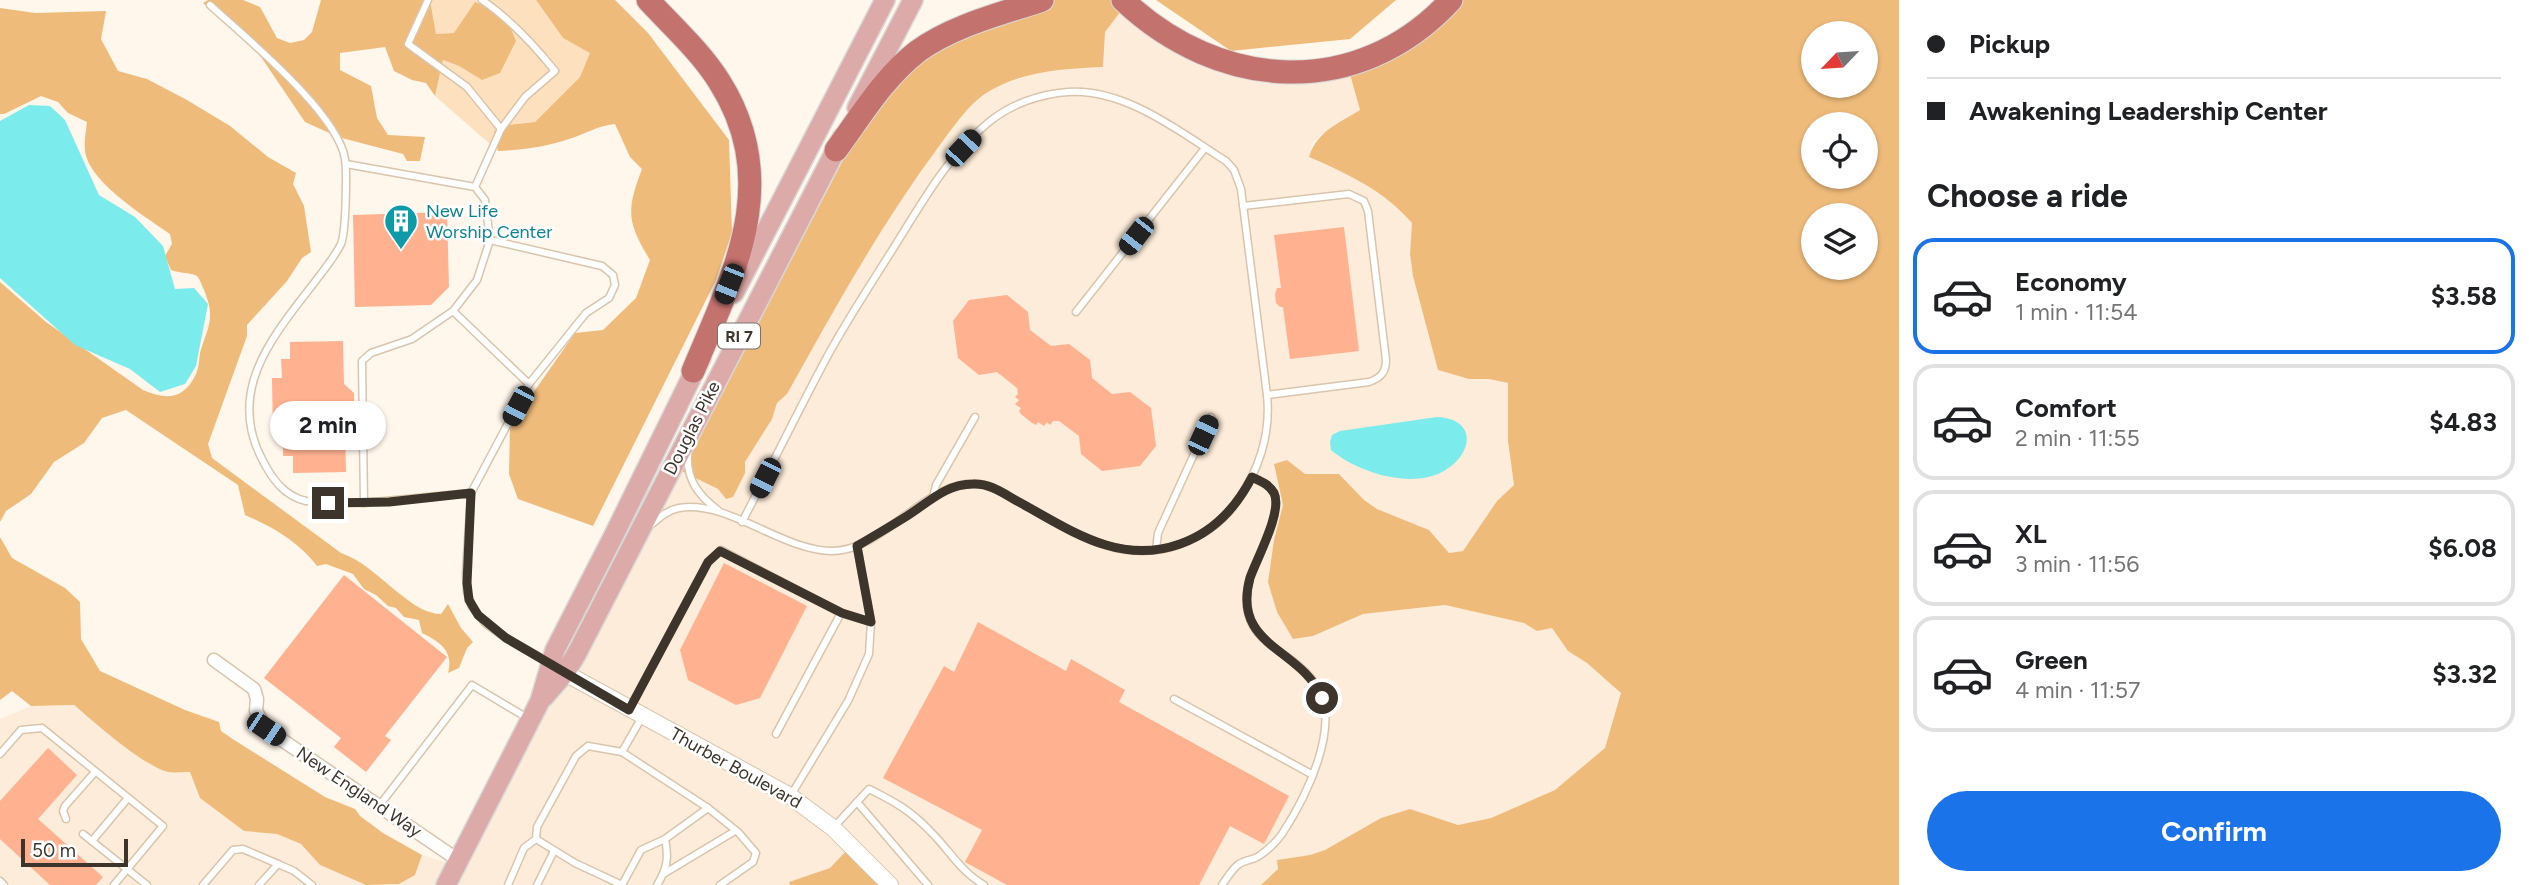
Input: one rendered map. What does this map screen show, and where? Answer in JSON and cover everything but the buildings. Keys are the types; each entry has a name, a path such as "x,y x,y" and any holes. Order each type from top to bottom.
{"highway":[{"path":"648,0 718,79 739,122 749,165 749,204 743,246 694,371"},
{"path":"836,150 887,81 918,52 955,31 1042,0"},
{"path":"1123,0 1150,23 1196,51 1243,68 1289,73 1332,69 1374,55 1417,31 1451,0"}],"main road":[{"name":"Douglas Pike","path":"446,885 557,668 694,371 885,0"},
{"name":"Douglas Pike","path":"557,668 633,546 690,429 913,0"}],"street":[{"name":"New England Way","path":"214,660 254,689 256,711 266,729 458,860"},
{"name":"Thurber Boulevard","path":"557,668 790,796 833,828 890,885"}],"lane":[{"path":"428,0 408,44 467,87 501,129"},
{"path":"475,187 501,129 526,97 555,71 539,50 482,0"},
{"path":"210,5 311,101 340,144 346,164 344,235 331,260 264,351 253,378 248,415 259,453 283,490 298,499 328,503 364,503 471,493"},
{"path":"633,546 658,518 673,510 687,507 721,513 742,522 814,549 837,551 857,546 933,497 959,485 972,484 986,485 1090,541 1124,551 1156,550 1189,540 1216,525 1236,503 1252,477 1268,423 1267,395 1240,183 1234,170 1226,160 1132,105 1094,93 1067,92 1030,100 1007,109 986,124 938,178 858,305 828,356 742,522"},
{"path":"1076,312 1205,148"},
{"path":"346,164 475,187 485,200 490,240 477,280 453,311 412,339 371,353 362,361 364,503"},
{"path":"1243,206 1349,194 1364,201 1368,211 1386,359 1385,370 1378,378 1369,382 1267,395"},
{"path":"490,240 601,266 610,270 615,279 609,298 586,313 529,384 471,493 466,573 467,592 472,607 485,623 557,668"},
{"path":"453,311 529,384"},
{"path":"933,497 936,485 975,417"},
{"path":"1156,550 1158,533 1211,417"},
{"path":"690,429 687,461 690,478 702,496 721,513"},
{"path":"1222,885 1239,864 1259,856 1281,836 1313,775 1325,733 1322,698 1307,675 1262,638 1247,611 1250,578 1276,506 1273,492 1268,485 1252,477"},
{"path":"790,796 848,701 870,654 871,622 857,546"},
{"path":"622,752 636,713 708,562 720,551 842,613 871,622"},
{"path":"776,734 842,613"},
{"path":"379,806 472,685 531,720"},
{"path":"1174,699 1313,775"},
{"path":"0,754 21,730 42,728 163,826 114,885"},
{"path":"508,885 524,848 536,839 537,827 576,756 588,746 622,752 708,808 756,853 753,862 720,885"},
{"path":"66,820 63,811 65,806 95,772"},
{"path":"833,828 869,789 905,807 933,833 968,876 984,885"},
{"path":"92,841 128,798"},
{"path":"857,802 928,885"},
{"path":"536,839 622,885 642,850 665,839 708,808"},
{"path":"665,873 735,831"},
{"path":"83,834 147,885"},
{"path":"657,885 665,873 668,855 665,839"},
{"path":"203,885 233,850 243,849 294,871 312,885"},
{"path":"537,885 554,851"},
{"path":"259,885 278,864"},
{"path":"0,881 4,885"}],"shaded area":[{"path":"208,0 243,0 260,7 277,38 290,43 304,40 312,32 321,0 430,0 436,34 454,33 475,2 505,15 516,41 500,73 482,80 443,60 435,96 426,83 412,80 394,71 385,47 340,53 340,70 371,86 377,118 388,135 425,137 420,161 407,161 403,154 338,137 305,122 255,48 203,3"},
{"path":"430,0 536,0 563,38 591,53 580,77 535,122 508,125 494,131 498,151 435,96 443,60 482,80 454,33 436,34"},
{"path":"536,0 615,0 648,33 729,140 732,233 716,280 593,526 518,499 509,474 510,426 575,333 603,330 636,298 650,260 637,236 631,216 633,196 642,169 630,157 615,124 551,144 498,151 494,131 508,125 535,122 580,77 590,53 563,38"},
{"path":"1051,0 1124,0 1127,3 1105,32 1103,67 1061,70 1021,77 986,93 970,107 916,178 858,269 787,394 777,403 772,419 745,462 745,473 733,497 726,499 718,489 681,471 866,116 911,60"},
{"path":"1156,0 1396,0 1350,39 1231,51"},
{"path":"1455,0 1899,0 1899,885 1261,885 1278,869 1277,860 1325,850 1381,818 1410,809 1458,825 1491,818 1555,790 1605,748 1621,693 1587,663 1568,651 1552,628 1537,631 1524,623 1445,605 1363,614 1313,636 1293,639 1277,612 1268,582 1274,540 1283,505 1274,464 1287,460 1305,474 1339,474 1364,500 1377,509 1429,530 1449,553 1463,551 1497,501 1514,485 1508,441 1508,383 1469,379 1438,370 1413,276 1410,254 1412,223 1377,192 1351,176 1309,157 1323,134 1360,110 1348,67"},
{"path":"1127,3 1249,70 1348,67 1360,110 1313,142 1309,157 1356,178 1401,210 1412,223 1410,254 1438,370 1469,379 1508,383 1508,441 1514,485 1497,501 1463,551 1449,553 1429,530 1377,509 1364,500 1339,474 1305,474 1287,460 1274,464 1283,505 1274,540 1268,582 1313,636 1363,614 1445,605 1524,623 1537,631 1552,628 1568,651 1587,663 1622,693 1605,748 1555,790 1491,818 1458,825 1410,809 1381,818 1325,850 1278,860 1278,869 1261,885 889,885 830,868 789,882 790,885 461,885 450,877 443,885 386,885 399,884 415,875 422,855 451,864 677,470 718,489 726,499 745,473 745,462 772,419 777,403 787,394 847,287 910,186 963,113 993,88 1047,69 1103,67 1105,32"},
{"path":"0,8 35,13 106,11 101,39 118,71 147,79 187,100 230,126 268,157 296,173 293,184 304,206 311,252 302,258 287,281 247,325 247,336 208,444 212,458 417,606 441,614 448,604 461,628 473,642 467,648 459,668 448,673 447,653 435,640 422,633 419,620 404,617 396,608 388,606 364,589 353,574 326,564 317,566 285,536 245,515 238,485 126,410 102,418 84,443 54,462 31,494 6,511 0,522 0,282 46,322 143,390 167,396 174,396 186,389 196,374 208,328 210,308 197,276 171,270 165,256 172,244 170,234 106,186 88,162 85,150 87,122 68,113 58,102 41,96 0,114"},
{"path":"0,537 12,558 65,588 80,602 81,639 100,671 185,710 219,722 221,731 234,740 325,797 355,809 383,833 422,855 415,875 399,884 366,885 320,865 301,844 277,834 244,831 200,798 190,772 168,772 157,768 119,743 74,705 31,706 12,691 0,700"},
{"path":"73,705 109,735 168,772 190,772 200,798 244,831 277,834 301,844 320,865 366,885 0,885 0,719 31,706"},
{"path":"850,847 889,885 790,885 789,882 830,868"}],"water":[{"path":"29,105 50,106 65,120 99,195 135,217 163,246 175,289 194,288 208,304 196,366 185,384 160,392 130,369 75,345 0,278 0,121"},
{"path":"1437,417 1451,419 1460,424 1467,439 1460,457 1452,465 1429,477 1415,479 1384,476 1355,465 1331,450 1332,435 1340,431"}],"place":[{"name":"New Life Worship Center","path":"401,251"}],"route":[{"path":"328,503 389,502 471,493 467,592 472,607 485,623 506,638 629,710 708,562 720,551 842,613 871,622 857,546 945,489 966,484 986,485 1080,537 1113,549 1146,551 1180,544 1216,525 1236,503 1252,477 1268,485 1276,499 1276,506 1250,578 1247,611 1262,638 1307,675 1322,698"}]}
